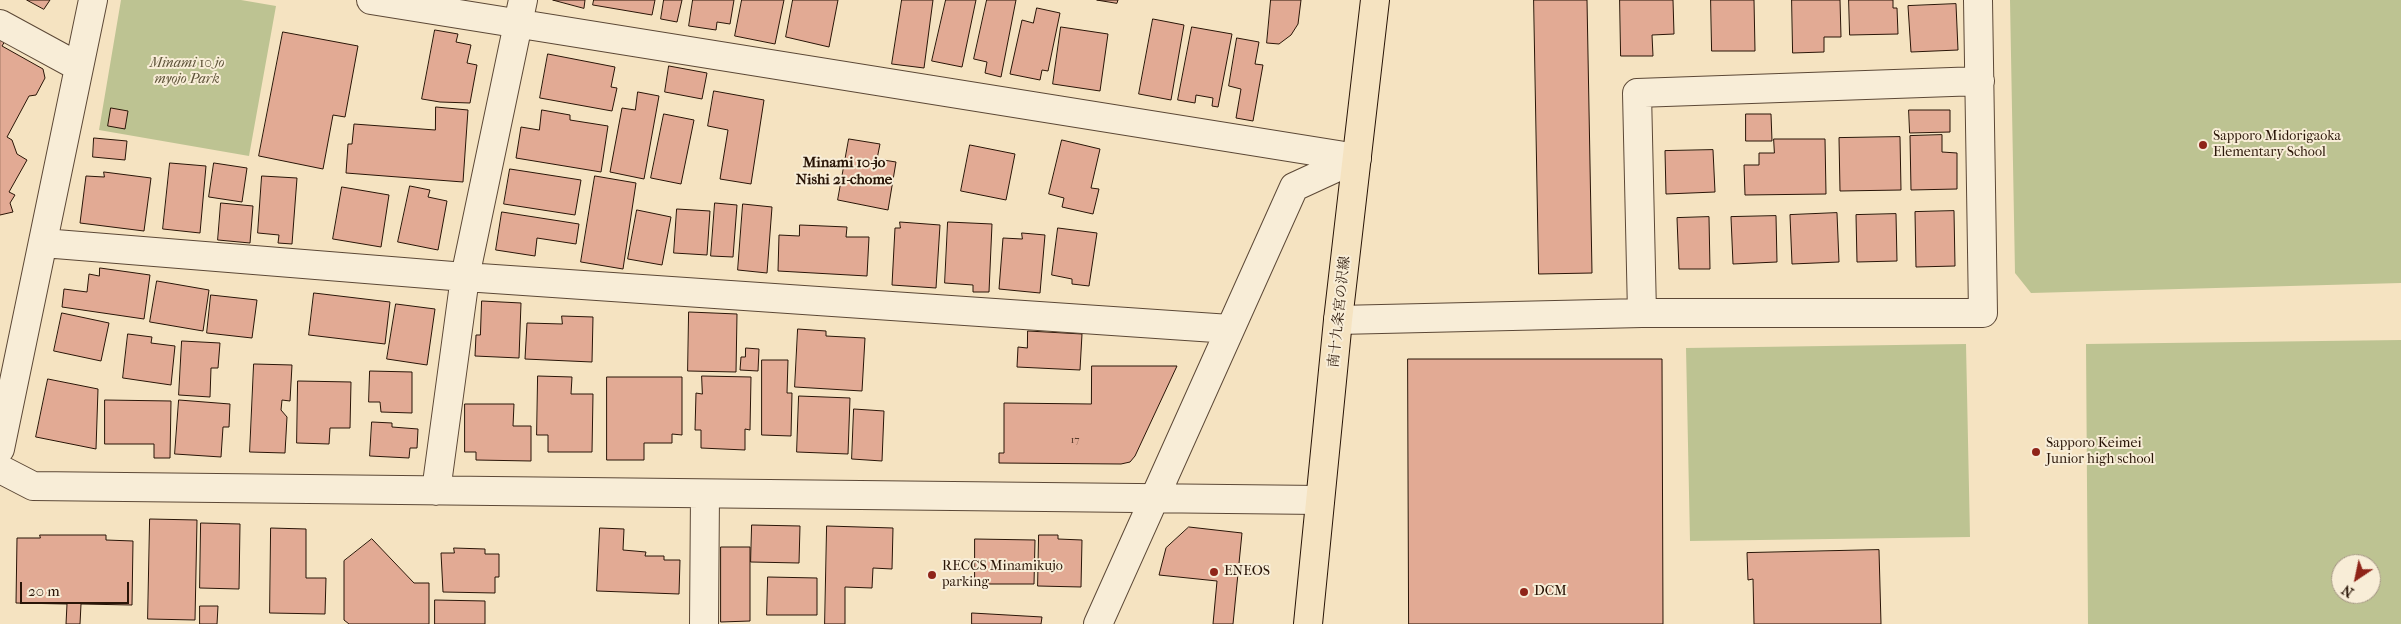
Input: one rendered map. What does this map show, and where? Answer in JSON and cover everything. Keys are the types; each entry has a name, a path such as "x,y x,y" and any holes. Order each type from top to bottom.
{"main road":[{"name":"南十九条宮の沢線","path":"1308,624 1338,320 1375,0"}],"street":[{"path":"0,449 93,0"},
{"path":"371,0 521,11 1357,158"},
{"path":"1338,320 1642,313 1983,313 1978,0"},
{"path":"436,491 465,277 521,11"},
{"path":"0,24 79,67"},
{"path":"1642,313 1637,93 1980,82"},
{"path":"1098,624 1294,187 1357,158"},
{"path":"43,242 465,277 1230,329"},
{"path":"0,468 33,486 1320,500"},
{"path":"704,624 705,494"}],"green space":[{"name":"Minami 10 jo myojo Park","path":"121,0 241,0 276,6 249,156 99,130"},
{"name":"Sapporo Midorigaoka Elementary School","path":"2010,0 2401,0 2401,283 2031,293 2015,273"},
{"path":"2401,340 2401,624 2088,624 2086,344"},
{"path":"1966,344 1970,537 1690,541 1686,348"}],"building":[{"path":"27,0 50,0 44,9"},
{"path":"553,0 585,0 584,8"},
{"path":"594,0 655,0 652,15 593,5"},
{"path":"664,0 682,0 677,22 661,19"},
{"path":"693,0 734,0 730,24 717,22 716,30 689,26"},
{"path":"742,0 784,0 775,44 735,36"},
{"path":"793,0 838,0 829,47 786,37"},
{"path":"902,0 933,0 924,68 892,64"},
{"path":"946,0 976,0 962,67 932,61"},
{"path":"987,0 1016,0 1001,77 985,73 987,62 974,59"},
{"path":"1097,0 1118,0 1117,3"},
{"path":"1271,0 1301,0 1298,24 1291,35 1279,44 1267,43"},
{"path":"1534,0 1587,0 1592,273 1539,274"},
{"path":"1620,0 1673,0 1674,34 1652,35 1653,56 1621,56"},
{"path":"1711,0 1754,0 1755,51 1712,51"},
{"path":"1792,0 1840,0 1841,37 1824,37 1824,52 1793,53"},
{"path":"1849,0 1893,0 1893,8 1897,8 1898,34 1850,35"},
{"path":"1956,4 1958,50 1911,52 1908,6"},
{"path":"1037,8 1060,13 1048,71 1042,70 1040,80 1010,74 1022,20 1033,23"},
{"path":"1153,19 1184,25 1171,100 1139,94"},
{"path":"1061,27 1108,34 1100,91 1053,84"},
{"path":"1192,27 1232,34 1218,107 1212,106 1213,98 1196,95 1195,103 1178,100"},
{"path":"435,30 458,34 456,42 471,45 467,63 477,65 470,103 422,99"},
{"path":"283,32 358,46 345,117 333,115 323,169 259,156"},
{"path":"0,38 5,41 2,46 43,69 45,78 36,95 29,96 7,137 12,140 17,154 27,160 9,192 15,195 10,203 13,212 0,215"},
{"path":"1237,38 1259,42 1255,64 1263,65 1253,121 1236,118 1241,89 1229,86"},
{"path":"548,54 615,67 611,87 617,88 612,111 540,98"},
{"path":"669,66 707,73 702,99 665,92"},
{"path":"714,91 764,100 751,184 720,179 728,130 708,126"},
{"path":"638,92 659,96 644,179 610,172 622,108 635,110"},
{"path":"436,107 468,110 463,182 346,173 348,144 352,144 354,124 435,130"},
{"path":"111,108 128,111 125,129 108,126"},
{"path":"542,110 570,115 570,120 608,126 601,172 516,158 521,127 539,130"},
{"path":"1909,110 1950,110 1950,132 1910,133"},
{"path":"664,114 694,120 681,184 651,178"},
{"path":"1746,114 1771,114 1772,141 1746,141"},
{"path":"1942,135 1942,152 1957,153 1957,189 1911,190 1910,136"},
{"path":"1900,137 1901,190 1840,191 1839,138"},
{"path":"94,138 127,141 125,160 93,157"},
{"path":"849,139 880,144 877,159 896,162 888,210 838,200"},
{"path":"1774,139 1825,139 1826,194 1745,195 1744,165 1759,165 1759,153 1774,153"},
{"path":"1062,140 1100,149 1091,188 1099,189 1093,214 1062,207 1064,198 1049,194"},
{"path":"970,145 1015,154 1006,200 961,191"},
{"path":"1713,150 1715,192 1666,194 1665,151"},
{"path":"170,163 206,166 200,233 163,229"},
{"path":"214,163 247,168 242,202 209,197"},
{"path":"510,169 581,180 575,215 504,204"},
{"path":"104,172 151,178 144,231 80,223 86,176 104,177"},
{"path":"262,176 297,178 292,244 278,243 279,235 258,233"},
{"path":"595,176 636,183 623,269 581,262"},
{"path":"410,186 430,190 428,197 447,201 438,250 398,242"},
{"path":"342,187 389,195 381,247 333,239"},
{"path":"221,203 253,206 250,243 218,240"},
{"path":"715,203 737,205 733,257 711,256"},
{"path":"743,204 772,207 767,273 738,270"},
{"path":"677,209 710,211 707,255 674,253"},
{"path":"637,210 671,217 662,265 628,259"},
{"path":"1954,211 1955,266 1916,267 1915,212"},
{"path":"502,212 579,224 576,244 537,238 535,256 496,250"},
{"path":"1837,213 1839,262 1792,264 1790,215"},
{"path":"1896,214 1897,261 1857,262 1856,215"},
{"path":"1776,216 1777,262 1733,264 1731,217"},
{"path":"1709,217 1710,269 1679,269 1677,218"},
{"path":"900,222 940,225 936,288 892,285 895,228 900,228"},
{"path":"948,222 992,224 989,292 973,292 973,285 945,283"},
{"path":"800,225 847,227 846,237 869,237 867,276 778,271 779,235 799,236"},
{"path":"1058,228 1097,233 1089,286 1072,284 1072,279 1052,275"},
{"path":"1022,233 1045,235 1040,293 999,289 1003,238 1022,239"},
{"path":"100,268 150,275 144,319 62,307 64,289 87,292 89,274 99,276"},
{"path":"157,281 209,290 203,331 150,322"},
{"path":"314,293 390,302 385,344 309,335"},
{"path":"211,295 257,300 252,338 207,333"},
{"path":"482,301 521,303 519,358 475,356 476,335 480,335"},
{"path":"396,304 435,309 427,365 387,359"},
{"path":"689,312 737,314 736,372 688,371"},
{"path":"62,313 109,323 101,361 54,351"},
{"path":"562,316 593,317 592,362 525,359 527,323 562,324"},
{"path":"798,329 826,331 826,336 865,338 862,391 795,387"},
{"path":"1028,331 1082,334 1080,370 1017,367 1018,347 1027,348"},
{"path":"128,334 152,337 151,343 175,346 171,385 123,378"},
{"path":"182,341 220,343 218,368 211,368 210,397 179,395"},
{"path":"746,348 759,349 758,371 740,370 741,357 745,357"},
{"path":"1408,359 1662,359 1663,624 1409,624"},
{"path":"762,360 788,360 787,393 792,393 791,436 762,435"},
{"path":"254,364 292,365 290,401 282,400 281,410 287,417 285,453 250,452"},
{"path":"1092,366 1177,366 1135,456 1130,462 1121,464 999,463 999,453 1004,453 1004,403 1091,404"},
{"path":"370,371 412,372 412,413 381,412 380,402 369,402"},
{"path":"538,376 572,377 571,394 593,394 592,452 548,452 548,435 537,435"},
{"path":"702,376 751,377 750,430 745,429 745,450 701,448 701,430 695,430 696,393 702,394"},
{"path":"607,377 682,377 682,435 672,434 672,443 644,443 644,460 607,460"},
{"path":"48,379 98,389 96,449 36,437"},
{"path":"298,381 351,382 350,428 330,428 329,444 297,443"},
{"path":"799,396 850,398 848,454 797,452"},
{"path":"105,400 171,401 170,458 154,458 154,444 105,444"},
{"path":"179,400 230,404 229,427 223,427 221,457 175,454"},
{"path":"465,404 514,404 513,426 531,426 531,461 476,460 476,452 465,452"},
{"path":"854,409 884,411 882,461 852,459"},
{"path":"372,422 392,423 392,427 418,429 417,448 410,448 409,458 370,456"},
{"path":"150,519 197,520 195,620 148,619"},
{"path":"201,523 240,524 239,589 200,588"},
{"path":"752,525 800,526 799,563 751,562"},
{"path":"827,526 893,528 892,569 873,568 872,588 845,587 845,624 825,624"},
{"path":"1189,527 1242,533 1233,624 1213,624 1217,581 1159,575 1166,548"},
{"path":"271,528 306,529 306,578 326,578 325,614 270,613"},
{"path":"600,528 624,529 623,550 646,552 645,556 664,556 664,560 680,560 679,594 597,591"},
{"path":"40,535 106,535 106,540 133,541 132,605 81,604 80,624 66,624 67,604 16,603 17,538 40,538"},
{"path":"1039,535 1058,535 1058,539 1082,540 1081,587 1038,586"},
{"path":"372,539 414,583 429,583 429,624 349,624 344,620 344,561"},
{"path":"975,539 1035,540 1034,584 975,584"},
{"path":"721,547 750,547 750,621 721,622"},
{"path":"454,548 485,549 485,554 499,554 499,577 495,577 495,593 443,592 441,553 454,553"},
{"path":"1879,550 1881,624 1754,624 1753,579 1748,580 1747,553"},
{"path":"768,577 817,578 817,615 767,615"},
{"path":"435,600 485,601 485,624 435,624"},
{"path":"200,606 218,606 217,624 200,624"},
{"path":"972,613 1042,617 1041,624 972,624"}],"place":[{"name":"Sapporo Midorigaoka Elementary School","path":"2203,145"},
{"name":"Sapporo Keimei Junior high school","path":"2036,452"},
{"name":"ENEOS","path":"1214,572"},
{"name":"RECCS Minamikujo parking","path":"932,575"},
{"name":"DCM","path":"1524,592"}],"district":[{"name":"Minami 10-jo Nishi 21-chome","path":"844,172"}]}
